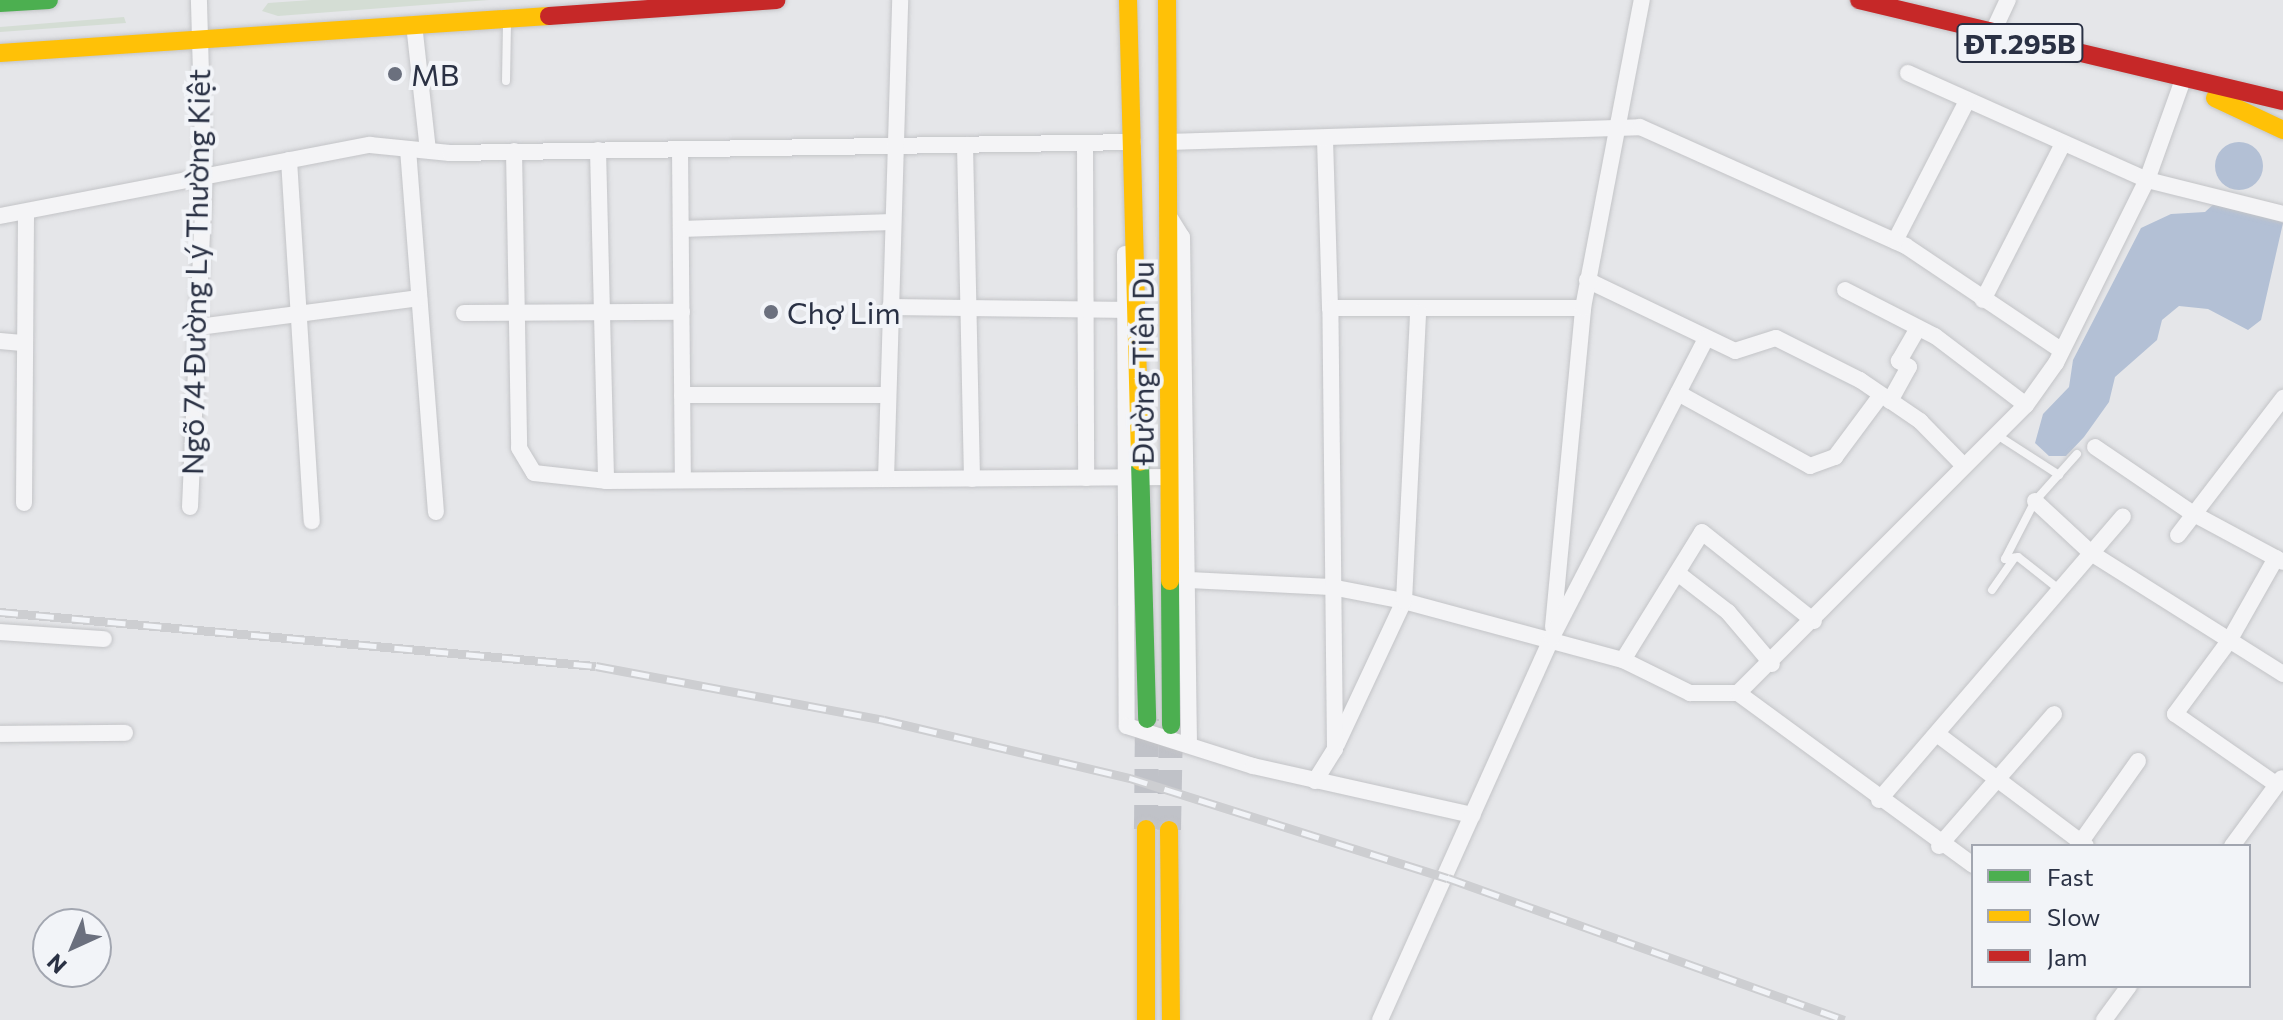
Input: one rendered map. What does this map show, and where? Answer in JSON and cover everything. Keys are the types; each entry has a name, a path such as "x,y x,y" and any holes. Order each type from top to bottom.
{"main road":[{"path":"0,3 49,0"},
{"path":"0,53 776,0"},
{"name":"Đường Tiên Du","path":"1128,0 1134,217 1131,310 1133,477 1147,719"},
{"name":"Đường Tiên Du","path":"1167,0 1171,725"},
{"name":"ĐT.295B","path":"1859,0 1991,36 2182,82 2283,101"},
{"name":"ĐT.295B","path":"2182,82 2283,130"},
{"path":"1146,829 1146,1020"},
{"path":"1169,830 1171,1020"}],"street":[{"name":"Ngõ 74 Đường Lý Thường Kiệt","path":"190,507 204,182 199,0"},
{"path":"886,479 900,0"},
{"path":"1552,637 1583,308 1642,0"},
{"path":"1991,36 2008,0"},
{"path":"414,24 428,150"},
{"path":"1908,73 2147,180 2283,214"},
{"path":"1738,693 1772,664 2026,405 2061,350 2147,180 2182,82"},
{"path":"1895,241 1967,101"},
{"path":"1168,142 1640,127 1895,241 2061,350"},
{"path":"1325,139 1335,749"},
{"path":"0,216 204,182 289,160 370,145 428,150 514,151 1133,142"},
{"path":"1085,143 1086,478"},
{"path":"1983,300 2063,144"},
{"path":"965,145 972,479"},
{"path":"408,149 436,512"},
{"path":"680,149 683,480"},
{"path":"598,150 606,481"},
{"path":"514,151 522,462 558,479 606,481 1171,477"},
{"path":"289,160 312,521"},
{"path":"24,503 26,212"},
{"path":"1168,216 1182,237 1189,745"},
{"path":"681,229 892,222"},
{"path":"1587,280 1735,351 1776,338 1886,398 1964,466"},
{"path":"1845,290 1918,328 2026,405"},
{"path":"199,327 419,298"},
{"path":"890,307 1131,310"},
{"path":"1330,308 1418,312 1583,308"},
{"path":"464,313 682,312"},
{"path":"1315,781 1335,749 1404,601 1418,312"},
{"path":"1678,393 1810,466 1835,457 1886,398 1909,367 1899,361 1918,328"},
{"path":"1380,1020 1552,637 1706,339"},
{"path":"0,341 25,343"},
{"path":"682,395 888,395"},
{"path":"2178,535 2283,398"},
{"path":"2095,447 2192,513 2280,560 2229,641 2175,714 2280,781 2233,844"},
{"path":"1133,477 1127,726 1315,781 1473,815"},
{"path":"2035,501 2091,553 2283,674"},
{"path":"1879,800 2123,516"},
{"path":"1623,660 1680,575 1702,532 1814,621"},
{"path":"1680,575 1728,612 1772,664"},
{"path":"1189,580 1331,587 1404,601 1552,637 1623,660 1690,693 1738,693 1939,846 1971,864"},
{"path":"0,632 104,639"},
{"path":"1939,846 2054,714"},
{"path":"0,734 125,733"},
{"path":"1937,734 2080,844"},
{"path":"2082,844 2138,761"},
{"path":"2104,1020 2128,988"}],"lane":[{"path":"506,81 508,17"},
{"path":"1996,434 2059,475"},
{"path":"2061,590 2014,558 2005,559 2035,501 2077,454"},
{"path":"1992,590 2014,558"}],"shaded area":[{"path":"311,0 489,0 278,16 262,11 268,3"},
{"path":"124,17 126,23 0,32 0,27"}],"water":[{"path":"2239,142 2256,149 2263,166 2256,183 2239,190 2222,183 2215,166 2222,149"},
{"path":"2227,192 2283,223 2261,320 2248,330 2208,309 2179,306 2162,320 2157,340 2115,377 2109,402 2084,437 2066,456 2049,456 2035,443 2043,414 2069,387 2073,360 2141,228 2171,214 2205,212"}],"tunnel":[{"path":"1146,829 1147,719"},
{"path":"1169,830 1171,725"}],"railway":[{"path":"0,612 596,666 884,720 1130,778 1448,878 1844,1020"}],"traffic: fast":[{"path":"0,3 49,0"},
{"path":"1140,462 1147,719"},
{"path":"1170,581 1171,725"}],"traffic: slow":[{"path":"1128,0 1140,462"},
{"path":"1167,0 1170,581"},
{"path":"0,53 549,16"},
{"path":"2215,98 2283,130"},
{"path":"1146,829 1146,1020"},
{"path":"1169,830 1171,1020"}],"traffic: jam":[{"path":"549,16 776,0"},
{"path":"1859,0 2283,101"}],"place":[{"name":"MB","path":"395,74"},
{"name":"Chợ Lim","path":"771,312"}]}
